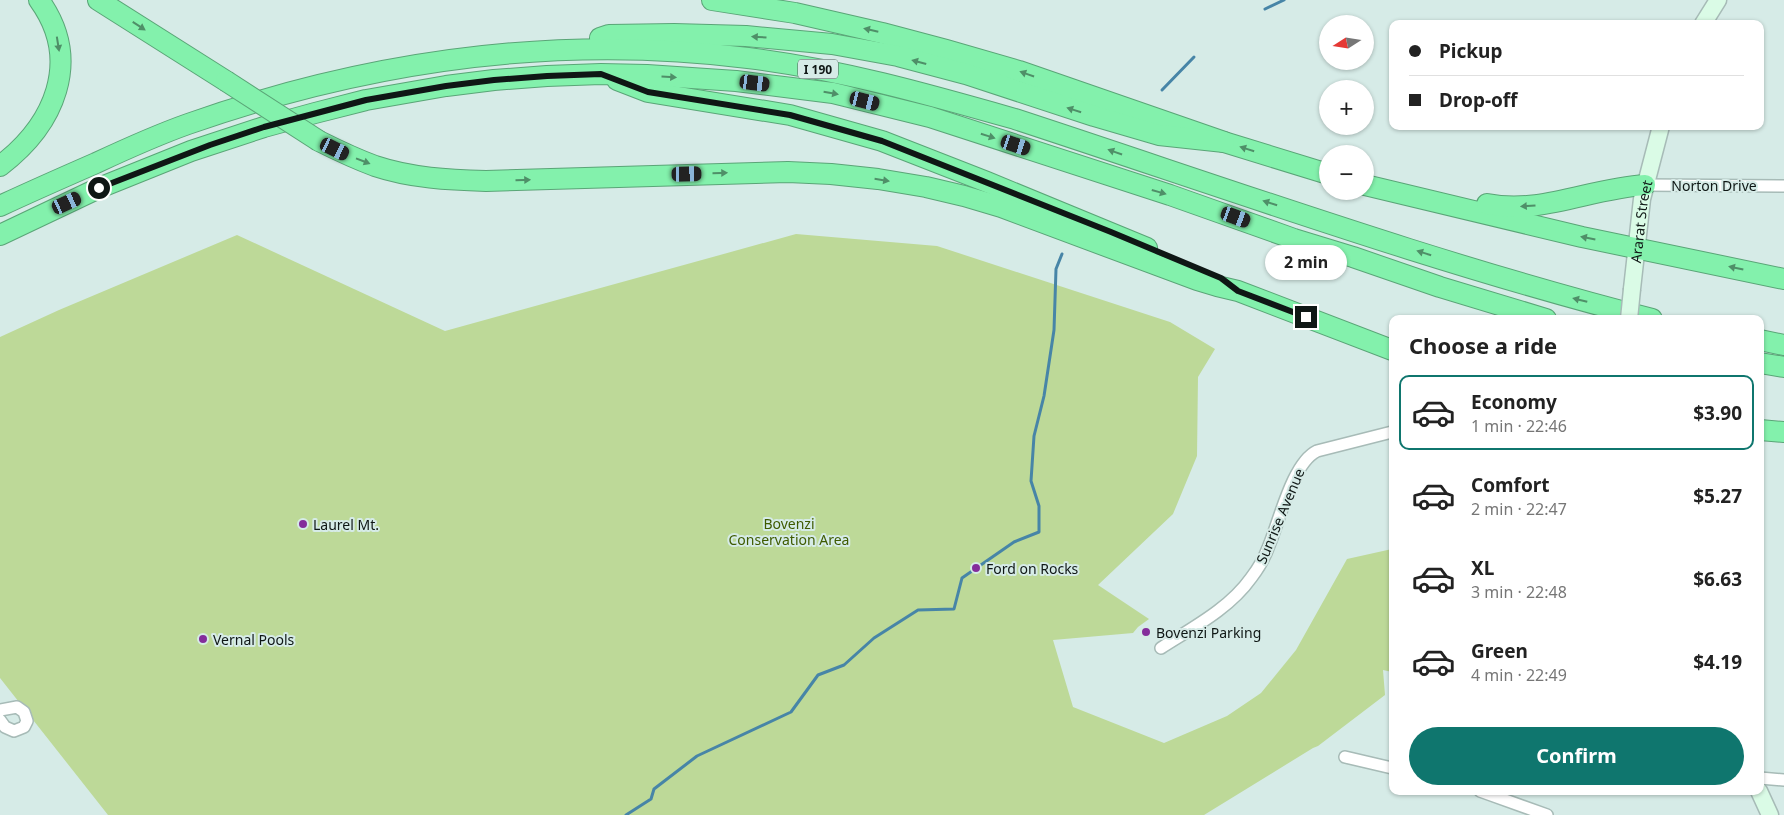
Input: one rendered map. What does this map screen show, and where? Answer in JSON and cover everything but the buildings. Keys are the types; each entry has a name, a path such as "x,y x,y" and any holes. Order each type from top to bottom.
{"highway":[{"path":"0,166 22,146 43,119 54,99 59,80 60,58 56,31 39,0"},
{"path":"98,0 318,141 376,166 426,178 450,180 486,181 788,172 878,179 926,187 1001,207 1196,280 1238,291 1389,349"},
{"path":"712,0 795,13 882,32 946,50 1019,71 1224,142 1319,171"},
{"path":"546,50 610,35 746,36 832,44 898,56 966,74 1159,135 1224,142"},
{"name":"I 190","path":"0,206 188,124 285,94 342,79 468,56 546,50 608,48 700,53 803,66 914,91 1015,119 1376,238 1566,297 1636,315"},
{"path":"601,74 648,92 790,115 882,141 1221,278 1238,291"},
{"name":"I 190","path":"0,235 99,188 191,151 315,112 366,100 446,86 538,76 601,74 736,81 832,93 930,118 1170,195 1294,239 1533,315"},
{"path":"1414,197 1445,196 1512,207 1537,206 1626,186 1645,185"},
{"path":"1374,187 1573,235 1784,279"},
{"path":"1764,341 1784,344"},
{"path":"1764,364 1784,367"}],"main road":[{"path":"1706,20 1718,0"},
{"name":"Ararat Street","path":"1629,315 1645,185 1660,130"},
{"path":"1761,795 1770,815"}],"street":[{"name":"Norton Drive","path":"1645,185 1784,186"},
{"name":"Sunrise Avenue","path":"1161,648 1213,614 1244,588 1263,560 1289,492 1302,463 1309,456 1317,451 1389,433"},
{"path":"0,710 17,707 24,712 27,721 24,727 14,731 5,727 0,720"},
{"path":"1345,757 1389,767"},
{"path":"1764,778 1784,780"},
{"path":"1491,795 1547,815"}],"green space":[{"name":"Bovenzi Conservation Area","path":"796,234 937,246 1170,322 1215,349 1198,377 1197,456 1173,514 1098,585 1149,619 1133,633 1053,640 1073,707 1164,743 1227,716 1261,693 1296,650 1347,559 1389,550 1389,671 1383,670 1385,695 1318,746 1204,815 108,815 0,678 0,337 237,235 445,331"}],"waterway":[{"path":"1265,9 1284,0"},
{"path":"1162,90 1194,57"},
{"path":"626,815 651,799 654,789 697,756 791,712 818,675 844,665 874,638 918,610 954,609 962,578 1014,542 1039,532 1039,506 1031,481 1034,436 1044,396 1054,330 1056,269 1062,254"}],"place":[{"name":"Laurel Mt.","path":"303,524"},
{"name":"Ford on Rocks","path":"976,568"},
{"name":"Bovenzi Parking","path":"1146,632"},
{"name":"Vernal Pools","path":"203,639"}],"route":[{"path":"99,188 191,151 315,112 366,100 494,80 601,74 648,92 790,115 882,141 1111,232 1221,278 1238,291 1306,317"}]}
